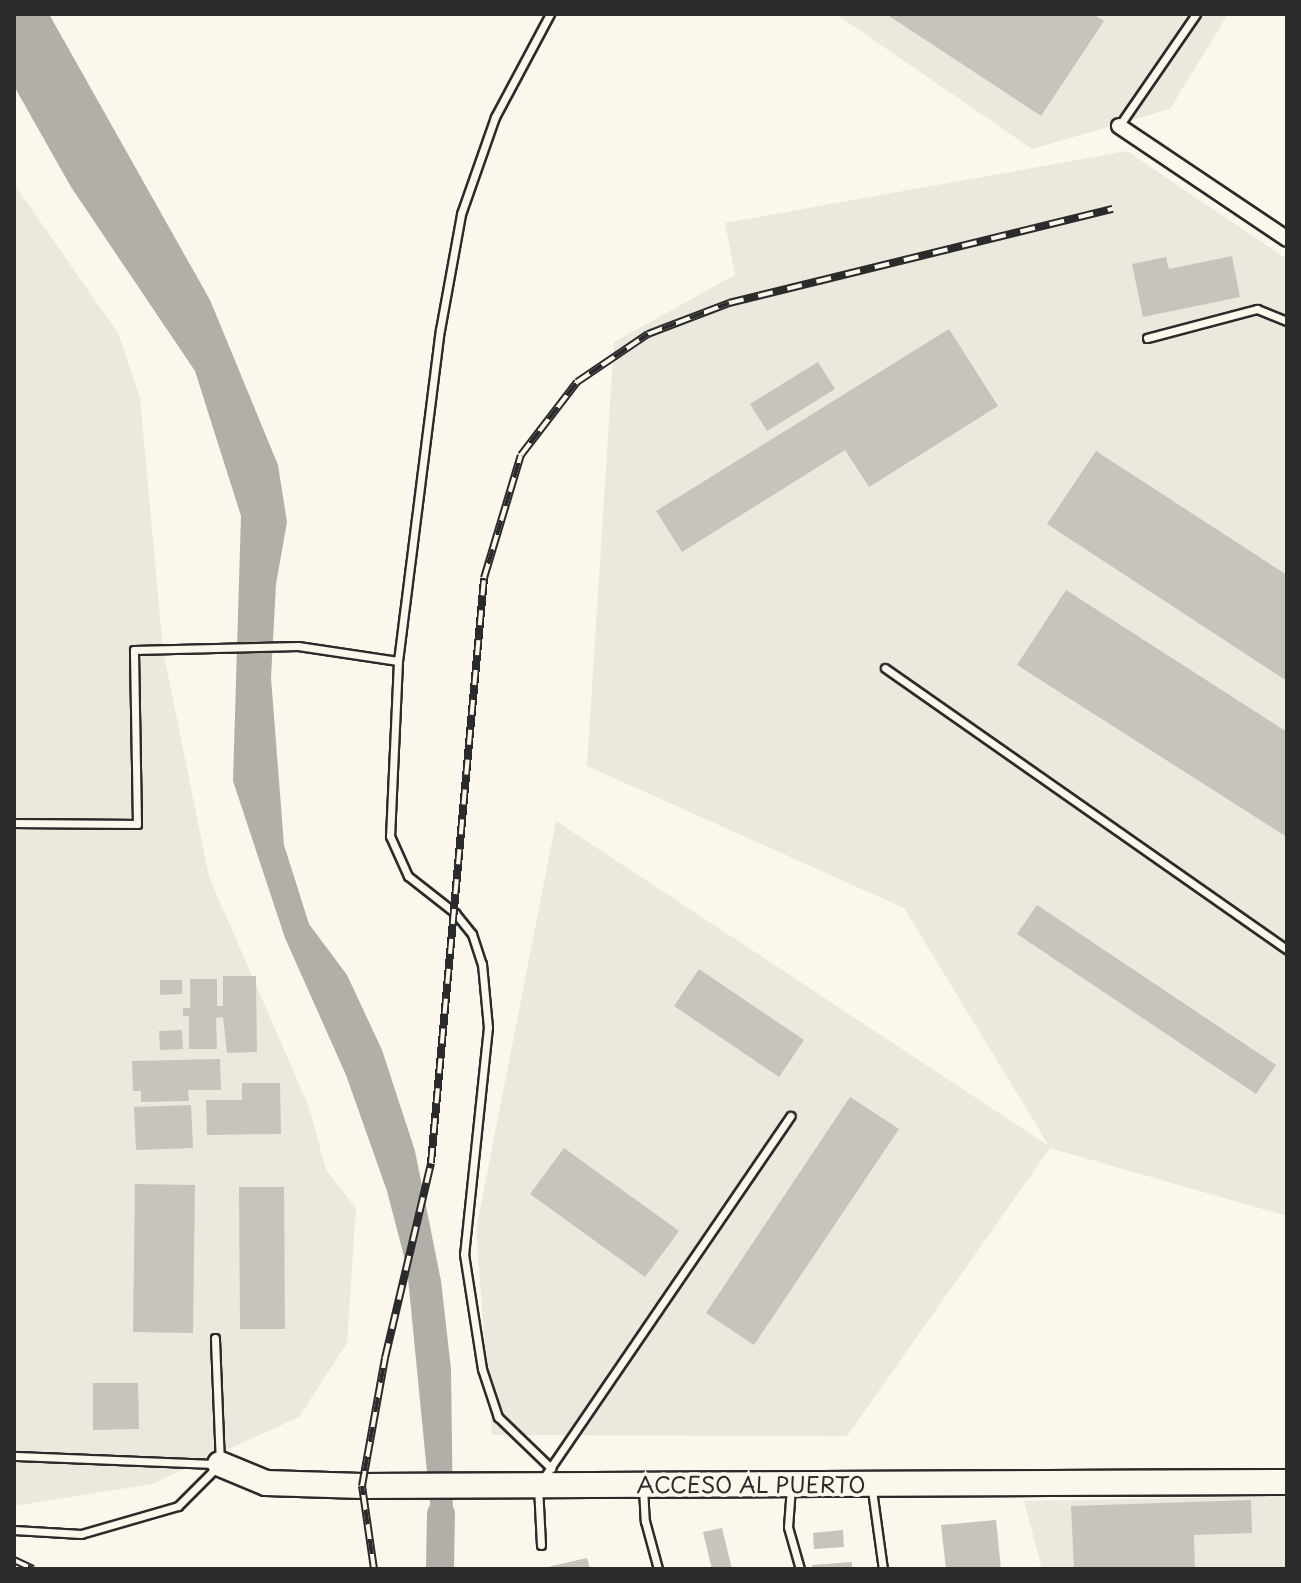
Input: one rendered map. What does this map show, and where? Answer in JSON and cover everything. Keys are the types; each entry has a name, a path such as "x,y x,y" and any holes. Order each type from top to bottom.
{"main road":[{"name":"ACCESO AL PUERTO","path":"220,1464 266,1483 382,1485 491,1483 544,1477 643,1485 1287,1482"}],"street":[{"path":"1119,126 1287,239"}],"lane":[{"path":"544,1477 498,1417 482,1369 464,1254 488,1027 482,964 472,934 455,913 408,876 390,836 398,661 440,330 461,214 495,117 550,14"},
{"path":"1119,126 1196,14"},
{"path":"1147,338 1257,309 1287,321"},
{"path":"14,823 137,824 134,650 298,646 398,661"},
{"path":"885,668 1287,949"},
{"path":"541,1545 544,1477 790,1116"},
{"path":"14,1530 81,1534 178,1506 220,1464 215,1338"},
{"path":"14,1456 220,1464"},
{"path":"791,1484 788,1527 800,1569"},
{"path":"872,1484 883,1569"},
{"path":"643,1485 645,1521 658,1569"}],"shaded area":[{"path":"14,14 49,14 210,300 278,465 287,522 276,584 271,678 284,845 309,924 347,975 382,1050 415,1151 441,1281 451,1369 453,1521 443,1551 432,1523 407,1268 387,1191 346,1075 285,938 233,781 241,516 195,371 71,187 14,86"},
{"path":"836,14 1228,14 1170,109 1032,149"},
{"path":"1127,151 1287,259 1287,1216 1050,1148 847,1436 492,1435 476,1230 556,821 1049,1146 904,908 587,766 614,342 735,275 725,223"},
{"path":"14,184 118,333 140,398 163,650 209,877 309,1107 326,1170 356,1208 347,1343 299,1417 152,1484 14,1506"},
{"path":"1287,1496 1287,1569 1042,1569 1024,1501"}],"building":[{"path":"886,14 1093,14 1104,21 1041,116"},
{"path":"1232,256 1240,297 1143,317 1132,264 1166,257 1169,269"},
{"path":"949,329 998,406 869,487 845,450 682,552 656,511"},
{"path":"818,362 835,389 767,431 750,404"},
{"path":"1096,451 1287,575 1287,681 1047,524"},
{"path":"1066,590 1287,732 1287,837 1017,665"},
{"path":"1037,905 1276,1065 1256,1094 1017,934"},
{"path":"699,969 804,1040 779,1077 674,1006"},
{"path":"223,976 256,976 257,1052 227,1053 223,1017 216,1018 217,1049 189,1049 189,1016 183,1016 183,1008 190,1008 190,979 217,979 217,1006 223,1006"},
{"path":"160,980 182,980 182,994 160,995"},
{"path":"182,1030 183,1049 160,1050 159,1031"},
{"path":"220,1059 221,1090 188,1090 189,1101 141,1102 141,1091 133,1091 132,1061"},
{"path":"242,1083 280,1083 281,1134 207,1135 206,1100 242,1100"},
{"path":"850,1097 899,1129 754,1345 706,1313"},
{"path":"191,1105 193,1148 136,1150 134,1107"},
{"path":"564,1148 679,1231 645,1277 530,1194"},
{"path":"135,1184 195,1185 193,1333 133,1332"},
{"path":"239,1187 284,1187 285,1329 240,1329"},
{"path":"93,1383 138,1383 139,1429 93,1430"},
{"path":"1251,1500 1252,1533 1194,1535 1195,1569 1074,1569 1071,1506"},
{"path":"996,1520 1001,1569 946,1569 941,1525"},
{"path":"722,1528 732,1569 712,1569 703,1532"},
{"path":"843,1530 844,1547 814,1549 813,1533"},
{"path":"587,1558 590,1569 543,1569 543,1568"},
{"path":"852,1562 852,1569 813,1569 812,1565"}],"waterway":[{"path":"440,1569 441,1514"}],"railway":[{"path":"374,1569 362,1486 385,1358 431,1163 484,578 521,455 577,382 648,334 729,303 1113,209"},
{"path":"14,1560 33,1569"}]}
